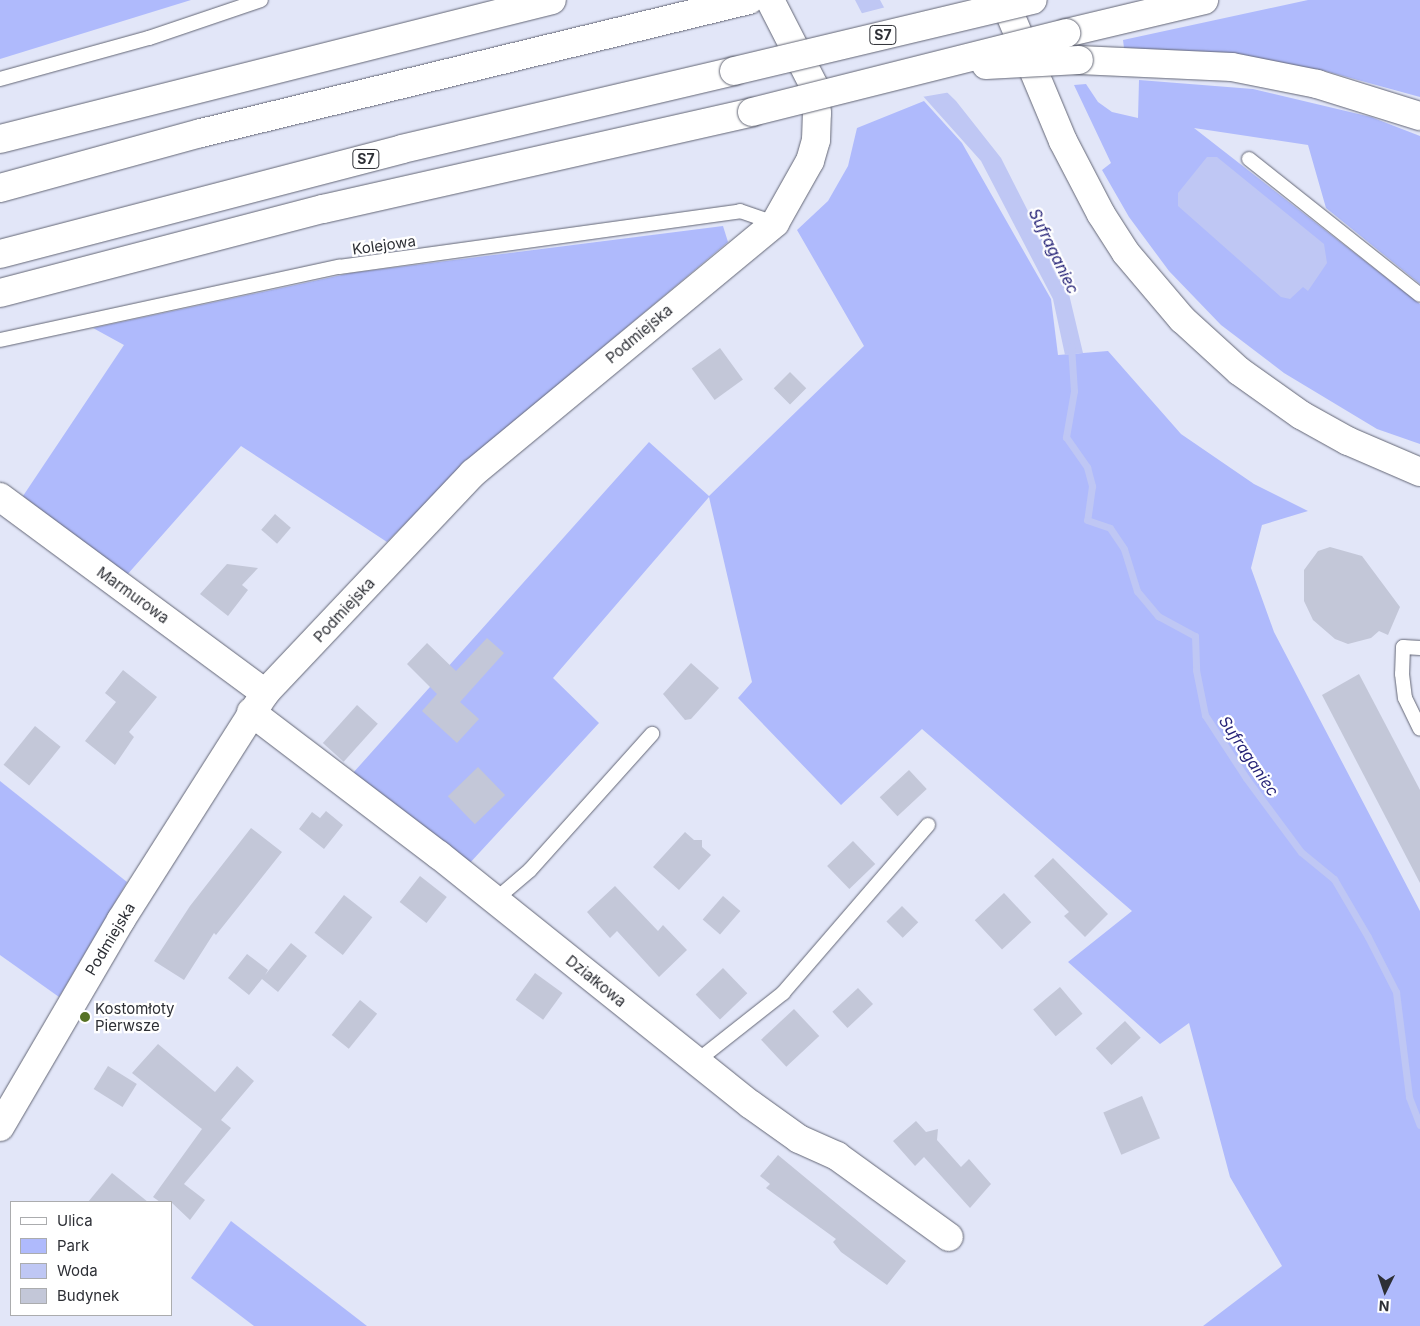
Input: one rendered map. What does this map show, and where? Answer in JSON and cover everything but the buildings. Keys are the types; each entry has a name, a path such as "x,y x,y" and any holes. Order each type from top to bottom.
{"main road":[{"path":"371,44 484,0"},
{"path":"0,140 371,44 552,0"},
{"path":"0,188 201,133 749,0"},
{"name":"Podmiejska","path":"0,1127 122,920 258,703 474,473 775,223 798,187 816,140 814,86 770,0"},
{"path":"1004,0 1063,141 1091,196 1126,252 1182,319 1239,371 1302,415 1357,445 1420,472"},
{"name":"S7","path":"0,254 393,152 1033,0"},
{"path":"0,293 323,210 920,73 1066,33 1204,0"},
{"path":"920,73 1079,60 1232,67 1326,86 1420,116"},
{"name":"Marmurowa","path":"0,497 258,703"},
{"name":"Działkowa","path":"258,703 496,900 697,1061 792,1134 837,1156 949,1237"}],"lane":[{"path":"0,80 149,38 261,0"},
{"path":"1249,159 1420,295"},
{"name":"Kolejowa","path":"0,340 339,267 740,211 775,223"},
{"path":"1420,648 1403,647 1402,674 1405,698 1420,729"},
{"path":"496,900 530,870 652,734"},
{"path":"697,1061 783,993 928,825"}],"green space":[{"path":"0,0 191,0 0,59"},
{"path":"1308,0 1420,0 1420,97 1325,71 1240,56 1124,48 1123,40"},
{"path":"1139,80 1253,89 1371,117 1420,136 1420,284 1326,208 1308,145 1194,128 1420,304 1420,444 1377,429 1284,373 1221,325 1169,271 1129,217 1102,170 1111,163 1074,85 1086,84 1098,102 1112,112 1138,118"},
{"path":"924,101 962,143 1051,299 1058,355 1108,351 1181,434 1254,484 1308,511 1262,525 1251,568 1274,632 1420,911 1420,1326 1203,1326 1282,1266 1230,1177 1189,1023 1160,1044 1068,962 1132,911 922,729 841,805 738,698 752,682 709,497 553,678 599,723 468,865 353,773 649,442 709,496 864,346 797,230 828,201 848,166 857,128"},
{"path":"723,226 728,242 465,463 387,542 241,446 126,576 23,496 124,345 93,328 351,273"},
{"path":"0,781 127,882 59,997 0,955"},
{"path":"231,1221 367,1326 254,1326 191,1278"}],"water":[{"path":"855,0 880,0 911,57 956,101 1001,158 1068,290 1083,353 1065,355 1053,299 981,161 880,48"},
{"path":"1207,157 1217,157 1324,244 1327,263 1308,291 1303,287 1290,299 1281,297 1178,206 1178,193"}],"pier":[{"path":"886,7 913,55 951,92 922,97 888,64 859,14"}],"waterway":[{"name":"Sufraganiec","path":"1071,346 1074,391 1066,437 1087,467 1092,486 1087,520 1110,528 1124,549 1137,591 1158,616 1195,636 1196,670 1205,715 1246,778 1301,852 1334,879 1368,937 1396,992 1409,1097 1420,1125"}],"place":[{"name":"Kostomłoty Pierwsze","path":"85,1017"}]}
